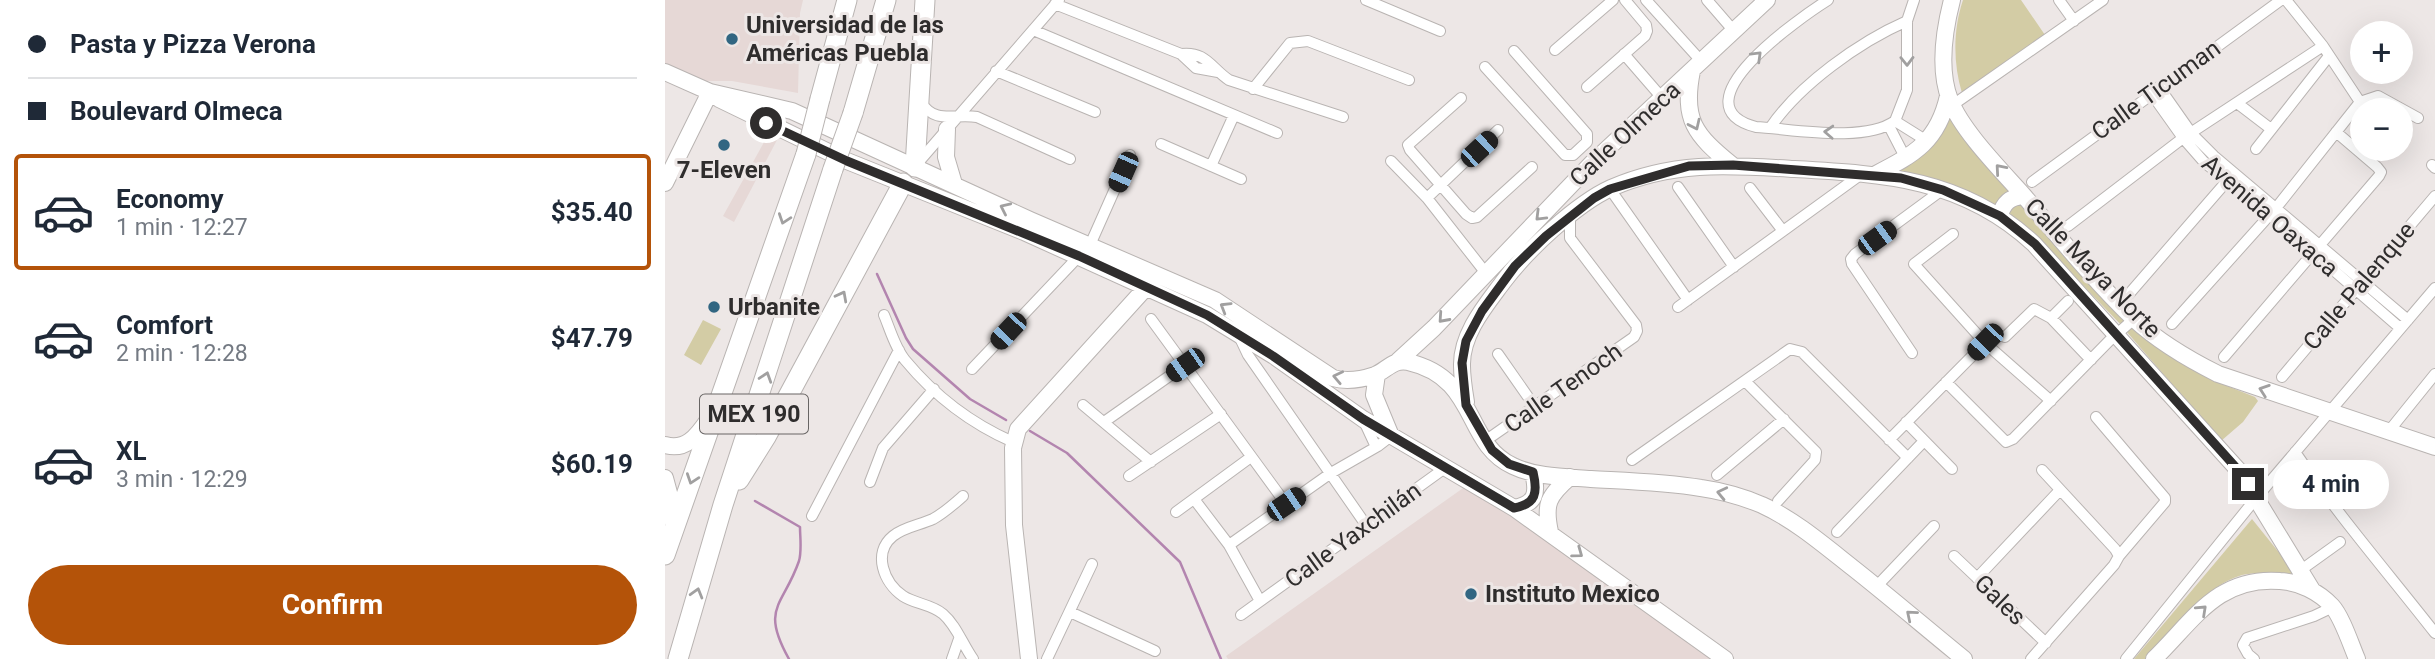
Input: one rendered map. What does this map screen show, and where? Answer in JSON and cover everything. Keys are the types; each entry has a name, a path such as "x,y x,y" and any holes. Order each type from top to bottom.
{"highway":[{"name":"MEX 190","path":"665,555 806,154 847,0"},
{"name":"MEX 190","path":"678,659 723,505 853,113 886,0"},
{"path":"915,167 925,0"},
{"path":"723,505 766,437 903,183"}],"street":[{"path":"1366,0 1440,31"},
{"path":"1555,50 1613,0"},
{"path":"1587,87 1645,36 1646,25 1625,0"},
{"path":"1646,0 1697,66 1688,97 1691,121 1702,139 1733,165"},
{"path":"1707,0 1733,30"},
{"name":"Calle Olmeca","path":"1377,374 1398,361 1434,328 1593,162 1767,0"},
{"path":"1828,0 1773,40 1740,72 1731,89 1728,103 1731,113 1744,124 1840,133 1865,132 1892,124 1927,141"},
{"path":"1906,159 1892,124 1907,90 1907,21 1914,0"},
{"path":"1948,105 1944,50 1952,0"},
{"path":"2059,0 2074,21"},
{"path":"1610,189 1683,303 1783,231 1870,174 1906,159 1927,141 1948,105 2103,0"},
{"name":"Calle Ticuman","path":"2027,189 2155,90 2281,0"},
{"path":"2286,0 2326,51 2357,98"},
{"path":"903,183 1057,2 1181,54 1192,52 1201,55 1229,80 1343,117"},
{"path":"1770,128 1781,112 1829,69 1878,35 1907,21"},
{"path":"1033,30 1277,134"},
{"path":"1253,89 1290,43 1299,40 1308,41 1409,80"},
{"path":"1485,67 1565,155 1573,155 1587,142 1587,134 1514,51"},
{"path":"2035,244 2237,103 2326,51"},
{"path":"2256,149 2326,51"},
{"path":"1624,54 1663,99"},
{"path":"996,71 1095,112"},
{"path":"665,72 711,92 745,114 806,142 903,183 1027,226 1085,250 1152,281 1237,333 1333,378 1353,379 1377,374 1374,395 1391,436"},
{"name":"Avenida Oaxaca","path":"2155,90 2204,162 2227,181 2273,211"},
{"path":"711,92 792,111 954,184 1027,226"},
{"path":"665,183 711,92"},
{"path":"1461,98 1408,145 1409,150 1466,214 1472,218 1477,217 1532,167"},
{"path":"919,99 932,114 945,118 977,117 1070,159"},
{"path":"2237,103 2271,129"},
{"name":"Calle Maya Norte","path":"1948,105 1984,150 2027,189 2061,228 2134,319 2188,359 2218,374 2435,447"},
{"path":"2172,324 2273,211 2350,114"},
{"path":"1211,166 1234,115"},
{"path":"2413,115 2419,118"},
{"path":"947,129 946,157 954,184"},
{"path":"1427,198 1498,130"},
{"path":"2224,356 2381,172 2336,132"},
{"name":"Avenida Oaxaca","path":"2188,136 2404,324"},
{"path":"1161,144 1241,179"},
{"path":"1580,148 1593,162"},
{"path":"972,369 1085,250 1130,155"},
{"path":"1391,161 1427,198 1485,272"},
{"path":"1466,405 1462,363 1466,341 1482,311 1515,266 1570,216 1610,189 1689,166 1733,165 1901,178 1943,190 2000,216 2035,244 2240,472 2312,590"},
{"path":"2129,294 2227,181"},
{"path":"1678,187 1734,267"},
{"path":"1751,188 1783,231"},
{"path":"2000,216 2010,199 2027,189"},
{"path":"1912,353 1851,259 1943,190"},
{"name":"Calle Palenque","path":"2282,377 2435,196"},
{"name":"Calle Tenoch","path":"1485,441 1634,337 1637,331 1636,325 1570,238 1570,216"},
{"path":"1953,234 1915,264 1985,342 2051,401"},
{"path":"1152,281 1215,300 1363,419 1514,508 1725,659"},
{"path":"1030,659 1014,525 1013,442 1024,420 1152,281"},
{"path":"2126,659 2257,497 2435,288"},
{"path":"2051,318 2068,301"},
{"path":"2005,337 2033,309 2051,318 2091,360"},
{"path":"884,315 904,359 962,414 980,427 1013,442"},
{"path":"1151,319 1286,504"},
{"path":"1946,382 2006,442 2013,439 2134,319"},
{"path":"1237,333 1248,355 1366,525"},
{"path":"1889,440 1985,342"},
{"path":"1632,460 1790,349 1802,352 1908,458"},
{"path":"812,516 899,350"},
{"path":"1498,354 1535,407"},
{"path":"1398,361 1408,362 1442,376 1466,405 1485,441 1505,461 1533,472 1702,488 1763,506 1827,547 1964,659"},
{"path":"1104,422 1185,365"},
{"path":"2389,431 2434,377"},
{"path":"1745,381 1816,452 1817,456 1778,501"},
{"path":"870,482 883,448 935,389"},
{"path":"665,445 678,447 695,438 719,403"},
{"path":"1083,405 1151,462"},
{"path":"1129,476 1221,414"},
{"path":"2031,659 2164,506 2165,498 2096,417"},
{"path":"1363,419 1375,447"},
{"path":"1717,475 1784,419"},
{"path":"1906,422 1952,469"},
{"path":"1229,545 1331,473 1391,436"},
{"path":"1837,532 1924,441"},
{"path":"2295,452 2327,499 2435,633"},
{"path":"1176,512 1251,457"},
{"name":"Calle Yaxchilán","path":"1241,615 1444,468"},
{"path":"2042,470 2119,556"},
{"path":"1514,508 1526,506 1534,497 1536,486 1533,472"},
{"path":"1550,532 1546,514 1548,503 1570,477"},
{"path":"665,478 673,504 673,533"},
{"path":"1977,578 2060,490"},
{"path":"963,496 933,519 892,536 882,555 881,566 890,582 904,596 927,604 943,614 973,659"},
{"path":"1194,499 1229,545 1260,601"},
{"path":"1877,587 1934,526"},
{"path":"2301,570 2340,542"},
{"name":"Gales","path":"1954,556 2046,643"},
{"path":"1047,659 1092,564"},
{"path":"2154,659 2219,595 2243,583 2266,580 2289,581 2312,590 2333,607 2357,659"},
{"path":"2254,659 2243,645 2247,638 2333,607"},
{"path":"1070,612 1155,651"},
{"path":"952,659 959,639"}],"shaded area":[{"name":"Universidad de las Américas Puebla","path":"665,0 803,0 800,13 798,93 732,81 700,81 665,65"},
{"path":"1963,0 2021,0 2045,35 1962,93 1955,46"},
{"path":"1950,113 2013,193 1998,208 1892,171 1928,149"},
{"path":"768,135 777,140 734,222 723,216"},
{"path":"2021,202 2129,320 2123,327 2075,277 2005,215 2006,209"},
{"path":"703,320 721,329 701,365 684,355"},
{"path":"2131,326 2177,360 2217,382 2255,397 2258,401 2243,422 2221,441 2126,331"},
{"name":"Instituto Mexico","path":"1466,486 1720,659 1228,659 1226,656"},
{"path":"2252,519 2297,575 2296,578 2255,573 2228,581 2191,610 2150,659 2134,659"}],"waterway":[{"path":"877,274 913,349 970,399 1006,420"},
{"path":"1030,431 1067,453 1180,562 1221,659"},
{"path":"755,501 800,527 799,561 775,617 780,642 789,659"}],"place":[{"name":"Universidad de las Américas Puebla","path":"732,39"},
{"name":"7-Eleven","path":"724,145"},
{"name":"Urbanite","path":"714,307"},
{"name":"Instituto Mexico","path":"1471,594"}],"route":[{"path":"766,123 847,161 1024,232 1207,315 1273,356 1363,419 1514,508 1526,506 1534,497 1536,486 1533,472 1505,461 1485,441 1466,405 1462,363 1466,341 1482,311 1515,266 1546,236 1594,198 1610,189 1689,166 1733,165 1901,178 1960,197 2000,216 2035,244 2248,484"}]}
